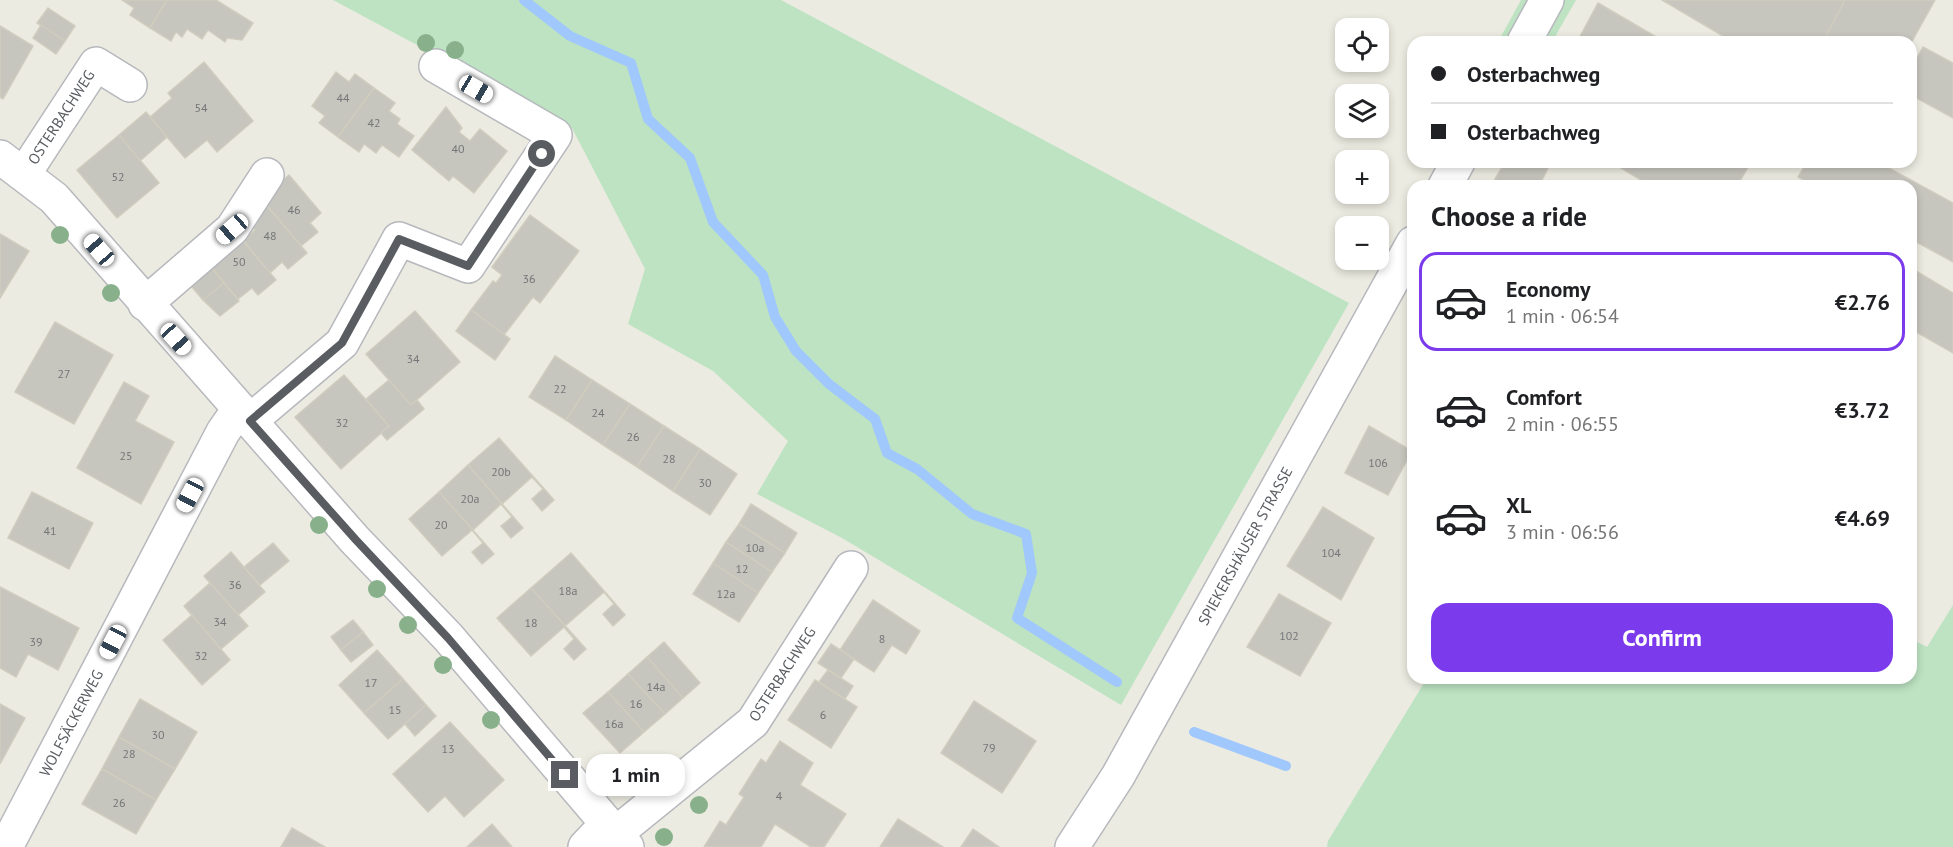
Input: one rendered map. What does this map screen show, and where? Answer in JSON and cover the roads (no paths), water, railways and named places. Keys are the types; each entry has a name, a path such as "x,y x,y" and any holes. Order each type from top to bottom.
{"street":[{"path":"1527,36 1548,0"},
{"name":"OSTERBACHWEG","path":"130,86 96,64 12,165 54,198 244,415 448,638 608,838 753,722 851,568"},
{"path":"244,415 342,343 399,239 468,266 555,135 436,66"},
{"path":"145,304 232,229 267,175"},
{"name":"SPIEKERSHÄUSER STRASSE","path":"1072,847 1118,776 1407,254"},
{"name":"WOLFSÄCKERWEG","path":"6,847 223,432 244,415"}],"waterway":[{"path":"524,0 570,36 631,63 648,119 690,158 713,222 763,275 775,317 796,351 829,384 875,419 887,453 917,469 972,514 1026,534 1032,573 1017,618 1117,682"},
{"path":"1194,732 1286,766"}]}
